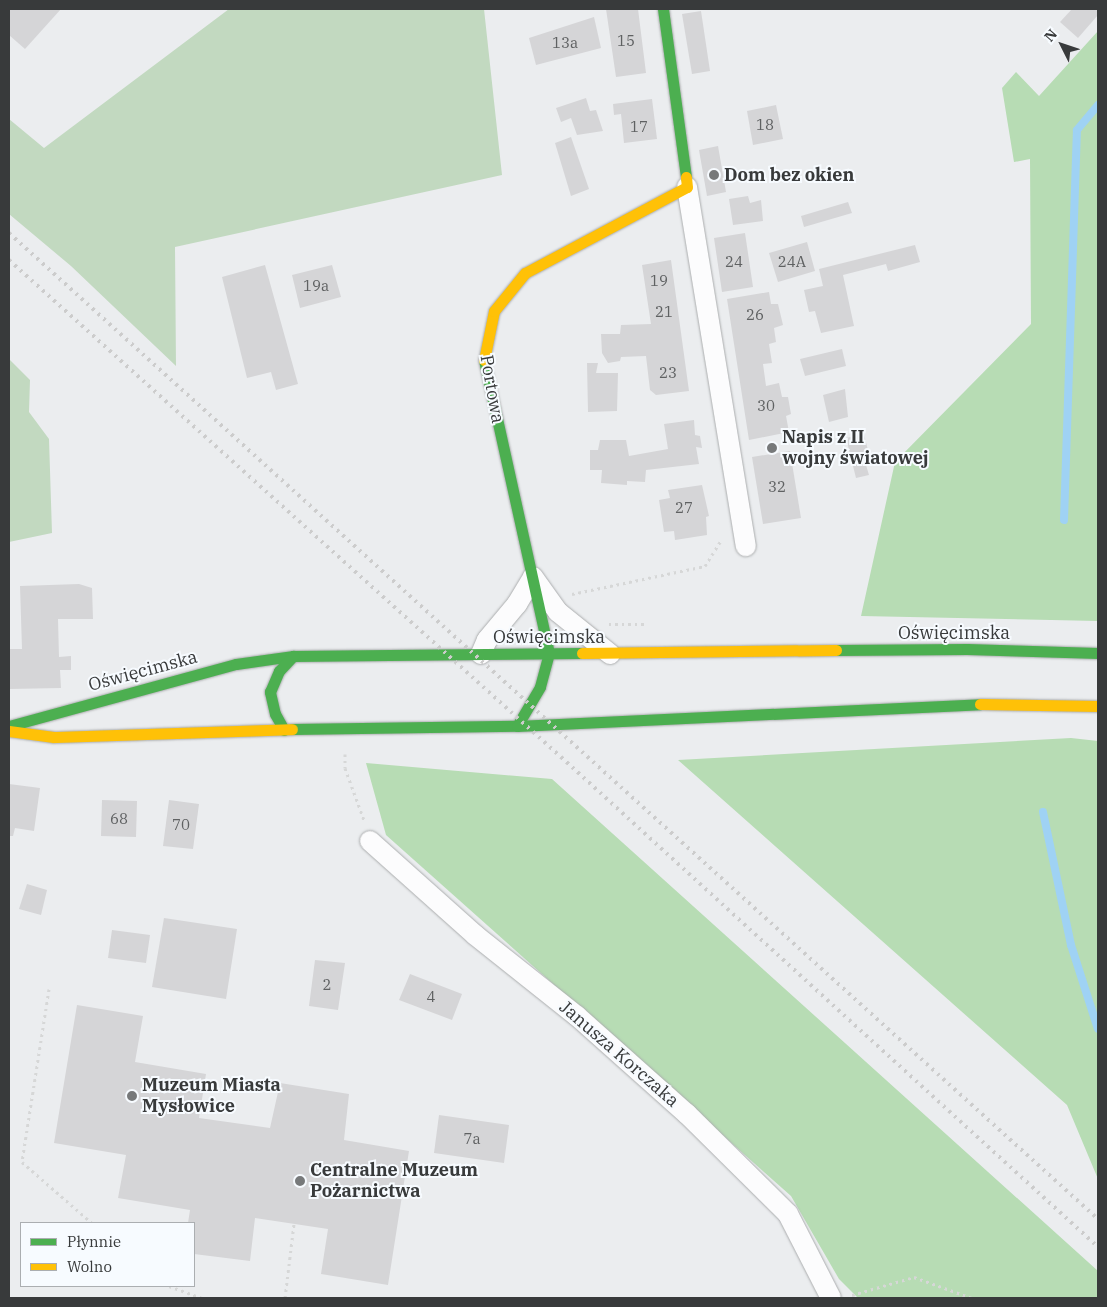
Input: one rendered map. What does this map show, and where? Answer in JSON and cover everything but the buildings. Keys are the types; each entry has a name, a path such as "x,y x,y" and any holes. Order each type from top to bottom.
{"main road":[{"path":"663,9 687,187"},
{"name":"Portowa","path":"548,654 533,577 483,354 494,311 524,273 687,187"},
{"name":"Oświęcimska","path":"9,726 236,664 293,656 967,649 1098,653"},
{"path":"516,726 540,686 548,654"},
{"path":"284,730 275,714 270,692 279,671 293,656"},
{"path":"9,731 54,737 284,730 516,726 963,704 1098,706"}],"street":[{"path":"687,187 746,546"},
{"path":"481,654 487,640 516,604 533,577"},
{"name":"Portowa","path":"533,577 558,612 610,654"},
{"name":"Janusza Korczaka","path":"370,841 475,935 577,1016 708,1134 788,1214 840,1297"}],"path":[{"path":"564,597 579,591 706,566 725,535"},
{"path":"345,751 346,768 362,816"},
{"path":"49,989 22,1162 91,1222"},
{"path":"285,1298 294,1224"},
{"path":"840,1297 914,1277 972,1298"},
{"path":"173,1287 202,1298"}],"green space":[{"path":"229,9 484,9 502,175 175,247 176,366 71,266 9,214 9,119 44,148"},
{"path":"1098,31 1098,621 861,616 895,462 1031,324 1030,159 1014,162 1002,88 1016,72 1039,96"},
{"path":"9,359 30,380 29,412 49,439 52,533 9,542"},
{"path":"1071,738 1098,741 1098,1179 1067,1105 678,760"},
{"path":"366,763 552,779 1098,1271 1098,1298 858,1298 839,1279 791,1196 386,835"}],"waterway":[{"path":"1064,520 1077,130 1098,105"},
{"path":"1043,812 1071,945 1098,1029"}],"railway":[{"path":"9,233 1098,1219"},
{"path":"9,260 561,757 1098,1247"}],"traffic: fast":[{"path":"663,9 686,177"},
{"path":"484,360 549,653 540,687 517,726"},
{"path":"836,650 967,649 1098,653"},
{"path":"9,726 236,664 293,656 582,653"},
{"path":"284,730 275,714 270,692 279,671 293,656"},
{"path":"292,729 517,726 980,704"}],"traffic: slow":[{"path":"484,360 494,311 525,273 687,187 686,177"},
{"path":"582,653 836,650"},
{"path":"980,704 1098,706"},
{"path":"9,731 54,737 292,729"}],"place":[{"name":"Dom bez okien","path":"714,175"},
{"name":"Napis z II wojny światowej","path":"772,448"},
{"name":"Muzeum Miasta Mysłowice","path":"132,1096"},
{"name":"Centralne Muzeum Pożarnictwa","path":"300,1181"}]}
